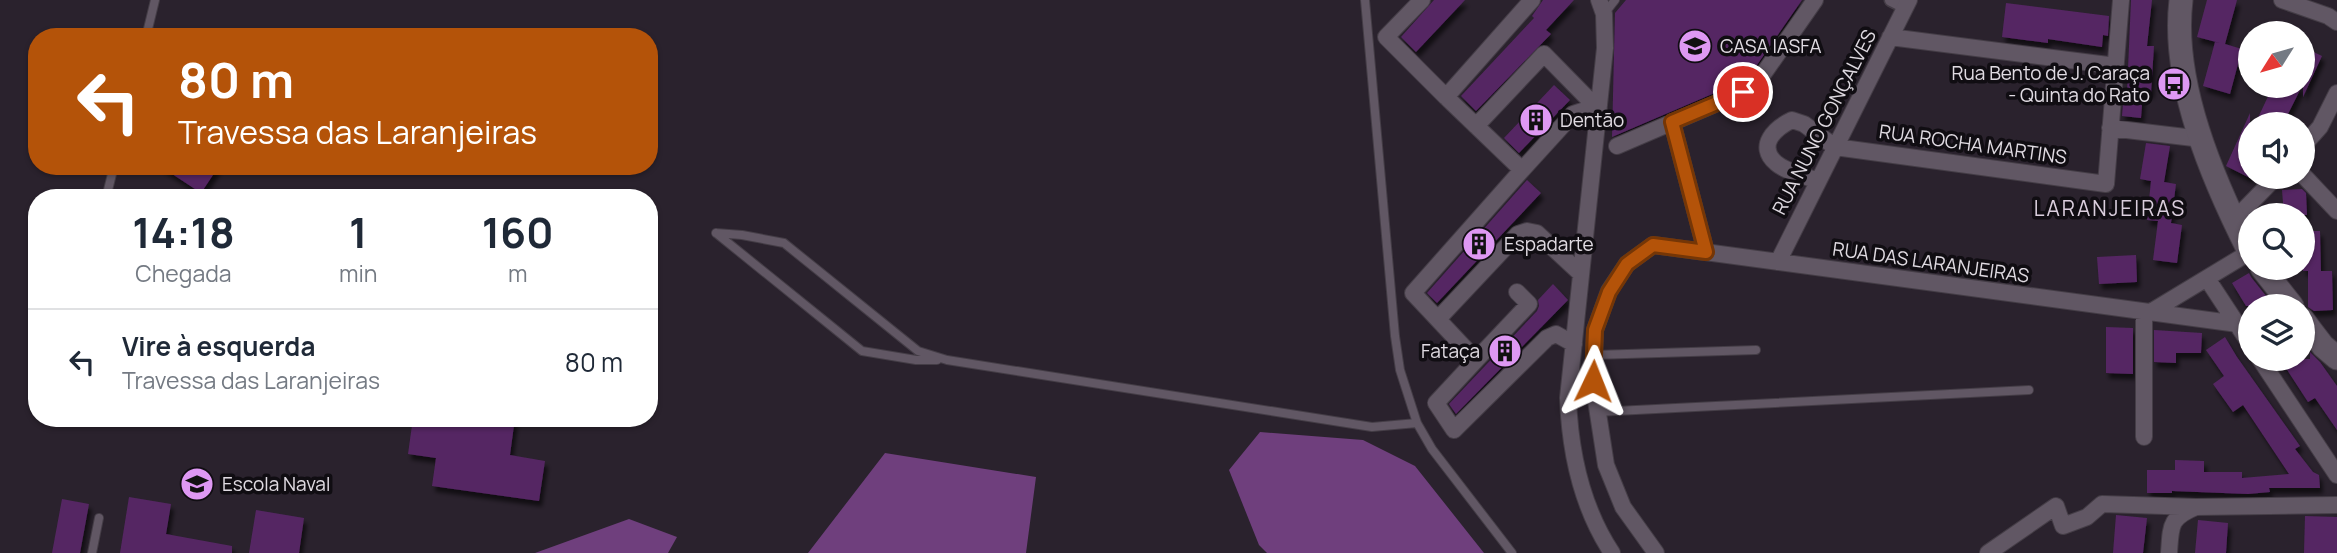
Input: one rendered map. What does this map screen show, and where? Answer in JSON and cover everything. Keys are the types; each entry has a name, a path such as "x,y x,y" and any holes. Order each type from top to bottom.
{"main road":[{"path":"2181,0 2180,55 2202,139 2238,228"},
{"path":"2271,280 2283,294"},
{"path":"2315,336 2337,358"}],"street":[{"path":"1422,0 1386,37 1522,170"},
{"path":"1446,97 1532,0"},
{"path":"1617,146 1743,92 1757,83 1815,0"},
{"path":"2121,0 2110,128 2202,139"},
{"path":"2282,0 2328,16 2337,22"},
{"name":"RUA NUNO GONÇALVES","path":"1777,262 1890,37 1901,2"},
{"path":"1601,7 1605,48 1574,344 1569,433 1574,462 1591,515 1612,553"},
{"path":"1890,37 2116,66"},
{"path":"1476,126 1544,54 1599,110"},
{"path":"2315,132 2337,93"},
{"path":"1476,359 1413,293 1573,114 1585,110 1599,110"},
{"path":"1818,181 1776,164 1768,152 1769,137 1779,126 1792,120 1804,124 1835,147"},
{"path":"1672,122 1706,252"},
{"name":"RUA ROCHA MARTINS","path":"1835,147 2106,184 2110,128"},
{"path":"2315,188 2337,211"},
{"path":"2234,220 2264,189"},
{"path":"1437,319 1518,234 1527,230 1537,233 1581,274"},
{"name":"RUA DAS LARANJEIRAS","path":"1656,553 1623,507 1606,465 1593,381 1595,330 1609,292 1627,264 1653,245 2238,324"},
{"path":"2144,437 2147,313 2238,261"},
{"path":"2208,280 2238,324"},
{"path":"1517,292 1529,304 1436,403 1454,430 1547,338 1556,334 1574,344"},
{"path":"2268,371 2337,475"},
{"path":"1988,553 2056,506 2063,526 2087,517 2102,504 2196,507 2337,505"},
{"path":"2169,553 2171,526 2180,514 2196,507"}],"lane":[{"path":"148,28 156,0"},
{"path":"1364,0 1400,370 1417,422 1432,449 1512,553"},
{"path":"1601,7 1615,0"},
{"path":"947,360 916,360 862,351 716,233 784,243 918,351 947,360 1372,427 1417,422"},
{"path":"1594,355 1756,350"},
{"path":"1597,412 2029,390"},
{"path":"92,553 99,518"}],"shaded area":[{"path":"1260,432 1363,440 1415,466 1484,553 1267,553 1259,545 1229,470"},
{"path":"885,453 1036,477 1026,553 808,553"},
{"path":"629,519 677,537 668,553 535,553"}],"building":[{"path":"1434,0 1465,0 1416,52 1401,37"},
{"path":"1543,0 1574,0 1546,30 1551,34 1476,111 1461,96 1534,18 1532,16"},
{"name":"CASA IASFA","path":"1626,0 1802,0 1750,75 1738,83 1612,137 1615,13"},
{"path":"2131,0 2152,0 2147,46 2154,46 2151,93 2143,93 2141,118 2122,116 2124,91 2127,92"},
{"path":"2207,0 2237,0 2225,44 2238,48 2238,64 2230,94 2203,86 2215,42 2220,43 2197,37"},
{"path":"2006,3 2109,16 2108,36 2103,35 2102,47 2048,39 2048,43 2002,37"},
{"path":"2315,53 2322,56 2315,71"},
{"name":"Dentão","path":"1554,85 1570,100 1519,153 1504,138"},
{"path":"2267,98 2296,98 2289,112 2261,112"},
{"path":"2238,140 2238,172 2226,166"},
{"path":"2146,143 2170,146 2164,182 2176,184 2171,223 2182,225 2177,263 2153,260 2158,221 2147,220 2151,181 2140,179"},
{"path":"174,175 213,175 204,189 195,189"},
{"name":"Espadarte","path":"1527,180 1541,193 1437,303 1427,293"},
{"path":"2302,189 2306,193 2306,203 2283,203 2282,190"},
{"path":"2315,231 2320,231 2321,271 2332,271 2333,310 2315,311 2315,294 2308,294 2308,280 2315,280"},
{"path":"2136,255 2137,282 2099,284 2097,257"},
{"path":"2238,279 2253,280 2264,294 2239,294 2232,283"},
{"name":"Fataça","path":"1553,284 1568,300 1456,414 1449,404 1537,311 1538,300"},
{"path":"2106,327 2133,328 2133,374 2106,373"},
{"path":"2154,330 2202,333 2201,353 2176,353 2176,363 2154,362"},
{"path":"2225,337 2238,358 2238,371 2247,371 2300,446 2295,449 2313,472 2319,475 2320,488 2269,488 2270,492 2248,494 2172,491 2147,493 2147,470 2175,470 2175,460 2204,461 2204,472 2242,472 2242,478 2289,474 2243,405 2233,412 2213,384 2224,376 2206,350"},
{"path":"2315,357 2337,386 2337,430 2315,398 2308,402 2288,371 2315,371"},
{"path":"412,427 514,427 510,455 545,461 539,501 432,486 436,458 408,454"},
{"path":"129,497 171,504 166,534 232,546 232,553 120,553"},
{"path":"62,499 89,504 80,553 52,553"},
{"path":"256,510 304,518 299,553 249,553"},
{"path":"2116,515 2147,518 2143,553 2113,553"},
{"path":"2305,516 2337,517 2337,553 2304,553"},
{"path":"2198,520 2228,523 2226,553 2195,553"}],"place":[{"name":"CASA IASFA","path":"1695,46"},
{"name":"Rua Bento de J. Caraça - Quinta do Rato","path":"2174,84"},
{"name":"Dentão","path":"1536,120"},
{"name":"Espadarte","path":"1479,244"},
{"name":"Fataça","path":"1505,351"},
{"name":"Escola Naval","path":"197,484"}],"district":[{"name":"LARANJEIRAS","path":"2110,208"}],"route":[{"path":"1593,381 1595,330 1609,292 1627,264 1653,245 1706,252 1672,122 1743,92"}]}
